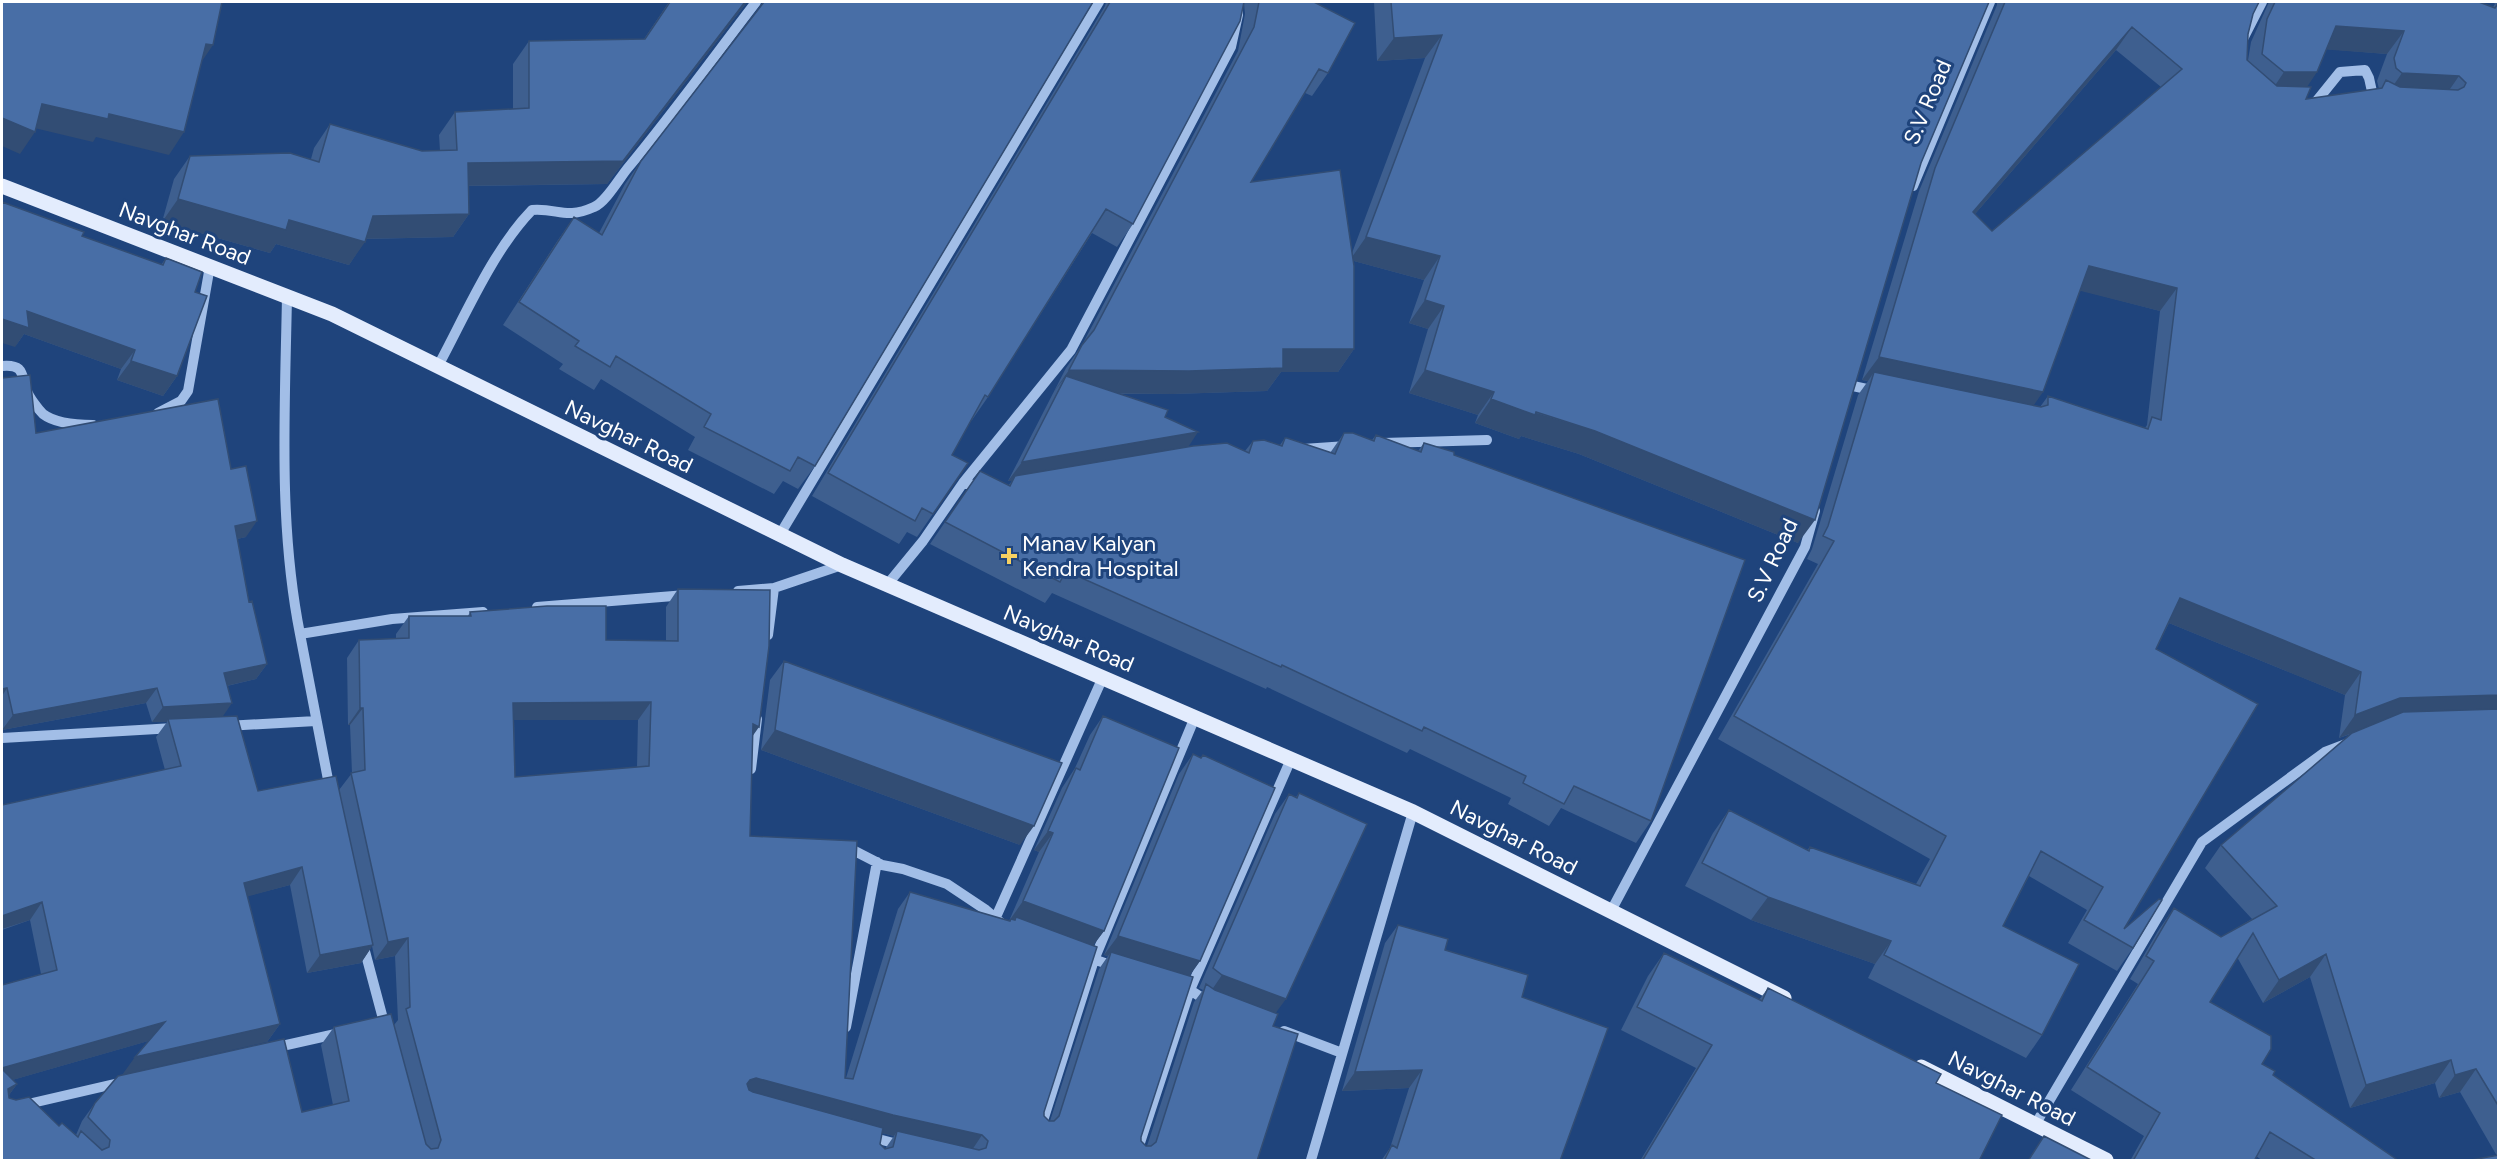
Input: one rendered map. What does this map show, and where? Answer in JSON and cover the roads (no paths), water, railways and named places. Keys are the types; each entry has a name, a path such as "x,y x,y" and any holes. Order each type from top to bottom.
{"main road":[{"name":"Navghar Road","path":"2,186 332,314 779,536 886,585 1413,812 1802,1007"},
{"name":"Navghar Road","path":"1908,1061 2106,1161"}],"street":[{"path":"438,366 503,246 520,222 532,210 544,209 566,215 598,206 661,128 756,2"},
{"path":"779,536 1099,2"},
{"path":"886,585 923,541 963,483 1071,350 1231,47 1238,15 1237,2"},
{"name":"S.V Road","path":"1909,199 1990,2"},
{"path":"2239,55 2240,45 2262,2"},
{"path":"2295,103 2315,103 2340,72 2365,70 2373,96 2384,103"},
{"path":"143,416 163,412 181,401 188,391 210,266"},
{"path":"287,296 284,476 294,603 333,801"},
{"path":"2,366 17,368 24,373 27,392 44,414 74,425 102,424"},
{"path":"1850,397 1855,380 1887,393"},
{"path":"1369,444 1487,440"},
{"path":"1297,450 1357,445"},
{"path":"963,483 992,488"},
{"name":"S.V Road","path":"1611,911 1805,547 1819,501"},
{"path":"726,592 774,588 842,565"},
{"path":"767,644 774,588"},
{"path":"523,609 702,594"},
{"path":"300,634 392,619 500,610"},
{"path":"996,917 1103,677"},
{"path":"751,768 758,712"},
{"path":"1039,1132 1094,960 1195,717"},
{"path":"211,726 316,721"},
{"path":"2,738 188,728"},
{"path":"2035,1125 2202,842 2325,752 2355,740"},
{"path":"1136,1157 1190,990 1291,759"},
{"path":"1311,1161 1413,812"},
{"path":"831,840 877,862 947,884 996,917 1005,927 1016,931"},
{"path":"844,1035 877,862"},
{"path":"360,928 390,1046"},
{"path":"1072,951 1126,970"},
{"path":"1169,983 1190,990 1205,1001 1226,1009"},
{"path":"372,1026 384,1023"},
{"path":"1268,1025 1342,1053"},
{"path":"267,1049 349,1031"},
{"path":"2,1110 138,1079"},
{"path":"33,1103 41,1111"},
{"path":"856,1134 878,1145 912,1148"}],"place":[{"name":"Manav Kalyan Kendra Hospital","path":"1009,556"}]}
